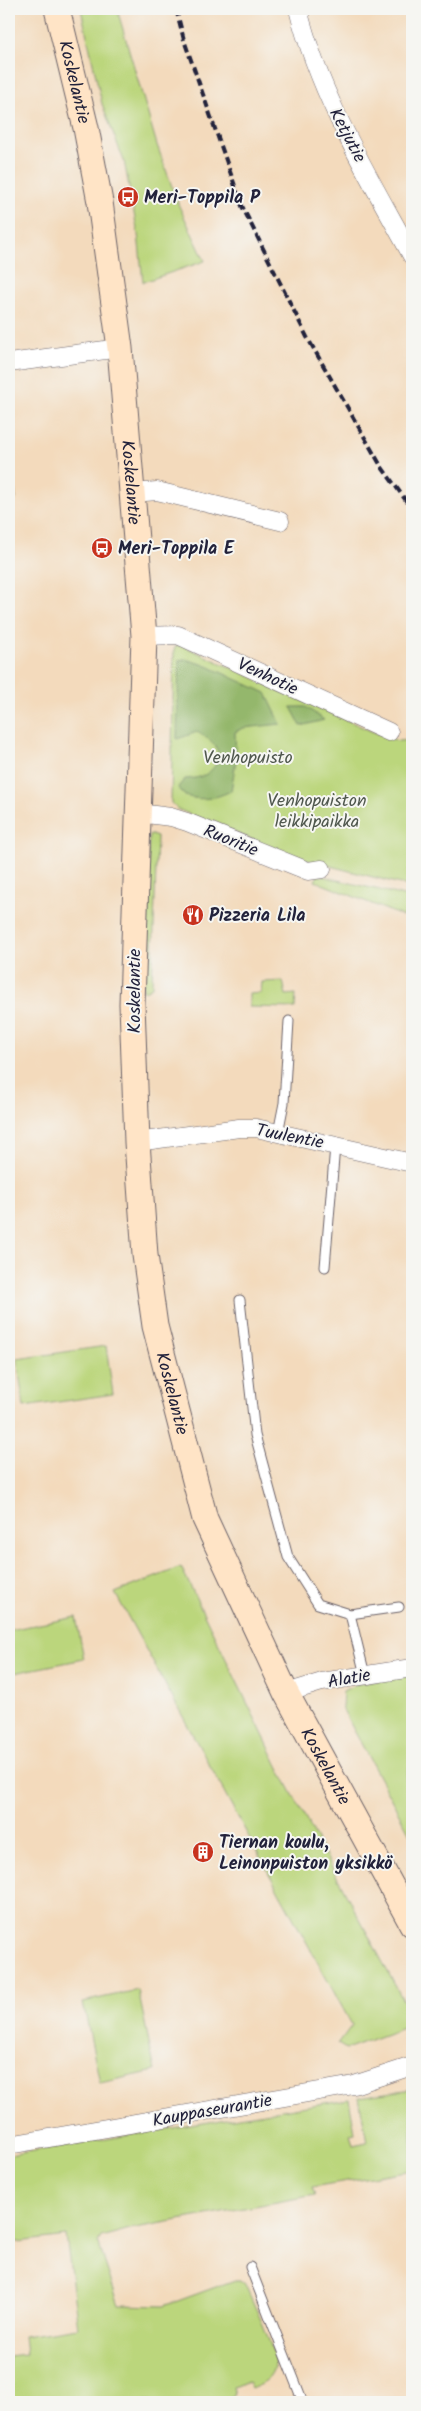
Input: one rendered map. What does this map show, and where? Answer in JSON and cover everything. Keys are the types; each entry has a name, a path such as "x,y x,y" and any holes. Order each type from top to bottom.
{"main road":[{"name":"Koskelantie","path":"57,9 84,118 100,202 120,348 144,636 132,1004 137,1142 145,1255 155,1326 205,1519 286,1692 412,1924"}],"street":[{"name":"Ketjutie","path":"298,9 326,94 412,256"},
{"path":"9,363 120,348"},
{"path":"133,494 157,491 280,521"},
{"name":"Venhotie","path":"144,636 178,635 389,732"},
{"name":"Ruoritie","path":"138,813 171,817 187,822 308,871 322,869"},
{"name":"Tuulentie","path":"137,1142 239,1128 256,1128 412,1163"},
{"name":"Alatie","path":"286,1692 322,1682 412,1668"},
{"name":"Kauppaseurantie","path":"9,2145 354,2085 412,2066"}],"lane":[{"path":"278,1133 284,1103 289,1021"},
{"path":"325,1267 335,1146"},
{"path":"240,1300 256,1435 288,1557 318,1604 350,1614 399,1607"},
{"path":"350,1614 366,1675"},
{"path":"250,2267 304,2402"}],"green space":[{"path":"81,9 117,9 157,145 179,206 205,261 143,282 138,234 124,161 102,104"},
{"path":"9,453 16,499 9,500"},
{"name":"Venhopuisto","path":"177,645 181,645 371,731 398,741 412,740 412,887 295,857 177,809 171,803 174,649"},
{"path":"185,659 205,665 266,693 281,724 243,728 235,732 236,760 231,791 219,796 203,799 185,796 178,787 185,779 205,775 219,760 213,743 197,732 177,739 179,660"},
{"path":"291,707 306,707 324,720 301,726"},
{"path":"149,834 157,837 152,987 143,991"},
{"path":"318,875 412,898 412,920 315,881"},
{"path":"283,981 286,995 296,994 295,1008 249,1007 249,994 261,993 262,982"},
{"path":"106,1346 113,1394 24,1407 17,1359"},
{"path":"181,1567 283,1776 412,2017 411,2023 406,2027 346,2049 338,2044 352,2025 115,1593"},
{"path":"76,1617 84,1659 9,1674 9,1630"},
{"path":"412,1675 412,1762 408,1769 406,1780 412,1807 412,1838 342,1708 343,1691 357,1684"},
{"path":"412,1762 412,1805 406,1778"},
{"path":"138,1990 155,2071 100,2083 83,2002"},
{"path":"412,2089 412,2170 312,2187 315,2195 130,2229 101,2237 98,2242 119,2305 164,2306 235,2280 240,2280 245,2284 273,2353 274,2371 267,2380 251,2389 248,2382 233,2388 235,2395 221,2402 9,2402 9,2356 26,2354 24,2336 78,2328 66,2236 10,2243 9,2155 349,2099 355,2133 350,2134 353,2145 367,2142 359,2097"}],"railway":[{"path":"176,9 184,40 242,206 307,337 381,466 412,509"}],"place":[{"name":"Meri-Toppila P","path":"128,197"},
{"name":"Meri-Toppila E","path":"102,548"},
{"name":"Pizzeria Lila","path":"193,915"},
{"name":"Tiernan koulu, Leinonpuiston yksikkö","path":"203,1852"}],"park label":[{"name":"Venhopuiston leikkipaikka","path":"317,810"}]}
